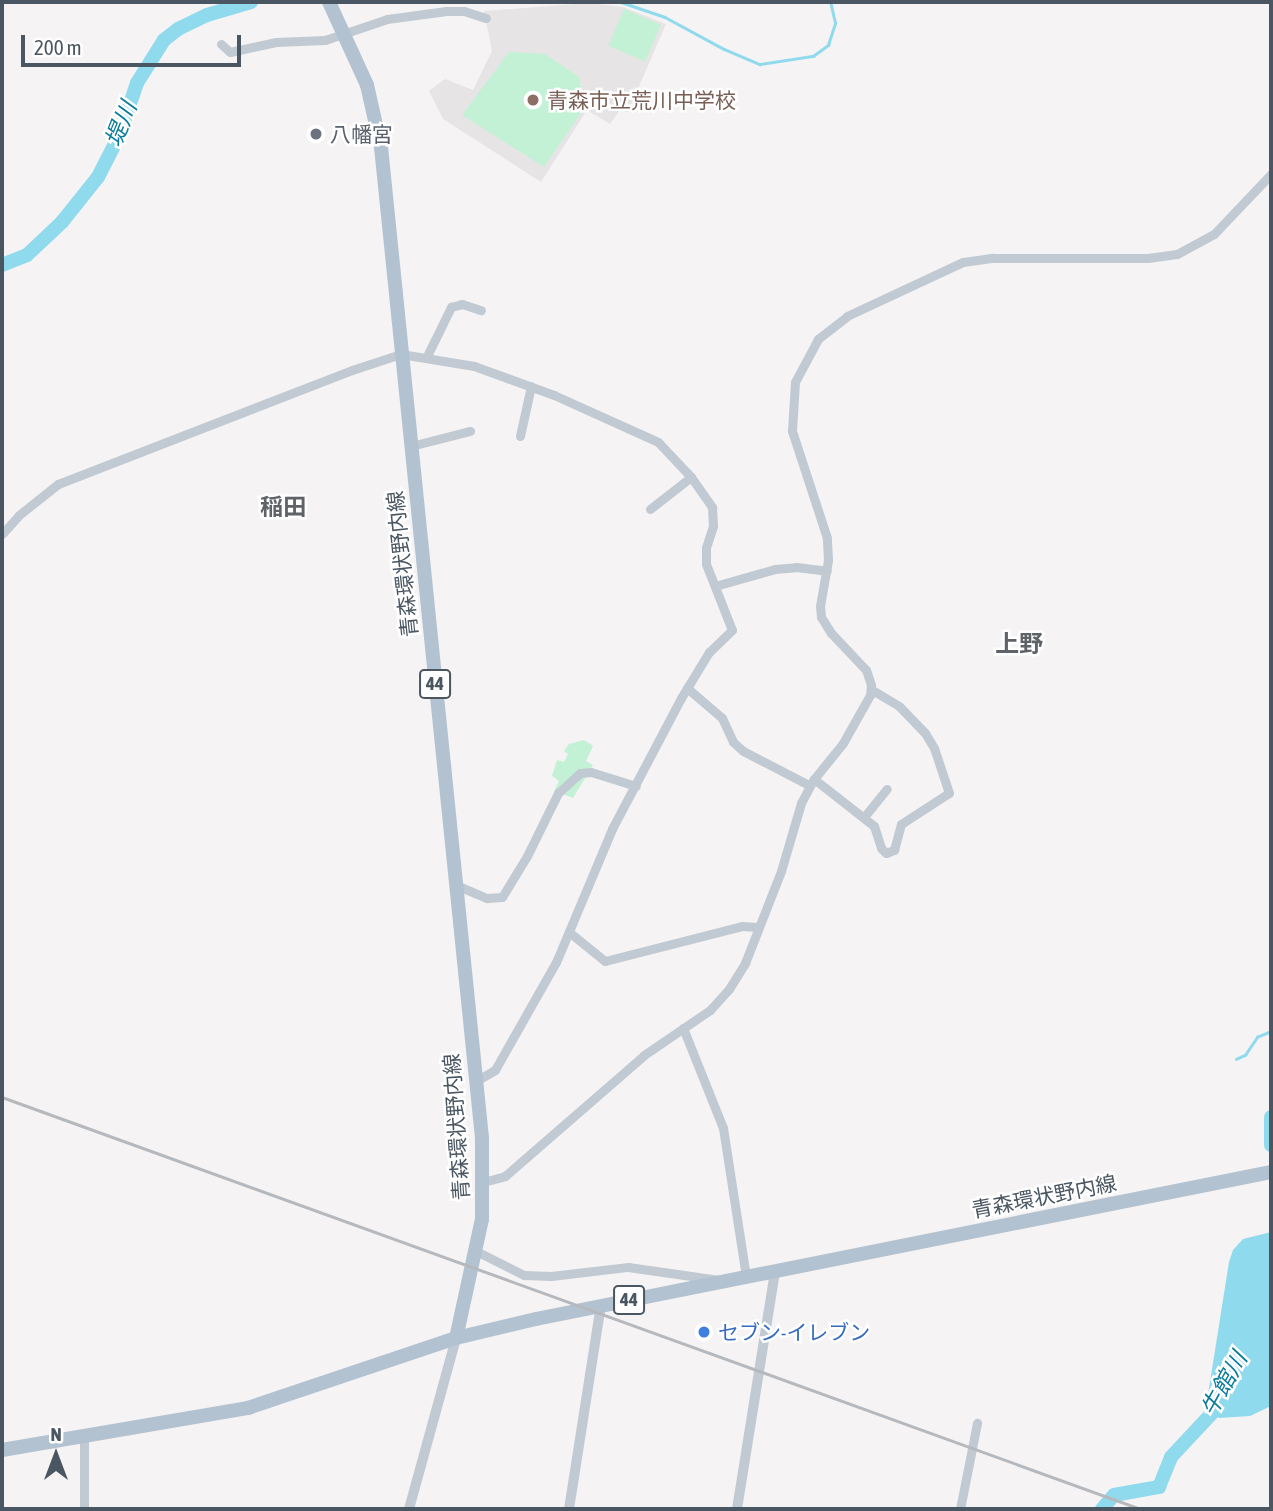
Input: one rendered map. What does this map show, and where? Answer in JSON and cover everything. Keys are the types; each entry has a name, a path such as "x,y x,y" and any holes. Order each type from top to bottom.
{"main road":[{"name":"青森環状野内線","path":"329,2 367,85 378,127 476,1081 483,1182 476,1251 456,1338"},
{"name":"青森環状野内線","path":"2,1450 260,1405 456,1338 601,1305 1267,1173"}],"street":[{"path":"220,44 230,52 276,42 325,40 342,29 446,10 464,11 486,18"},
{"path":"687,688 722,718 733,742 743,751 811,782 864,817 876,830 882,851 889,853 896,846 901,824 949,793 934,748 925,733 899,706 872,690 862,663 831,633 821,617 829,549 825,528 799,461 791,419 799,373 811,348 826,331 862,308 963,262 993,258 1148,258 1177,254 1214,234 1271,174"},
{"path":"427,356 451,307 462,304 481,310"},
{"path":"2,534 19,515 58,484 386,357 401,354 427,356 474,366 531,386 658,442 691,477 712,507 713,526 705,557 732,630 709,652 687,688 612,829 556,962 495,1070 476,1081"},
{"path":"520,436 531,386"},
{"path":"411,446 470,432"},
{"path":"650,509 691,477"},
{"path":"715,586 775,569 796,567 827,571"},
{"path":"483,1182 505,1176 644,1055 710,1010 736,980 781,871 794,820 811,782 843,743 872,690"},
{"path":"456,885 486,898 502,897 527,856 558,793 580,773 591,772 636,786"},
{"path":"864,817 887,789"},
{"path":"569,932 605,961 742,926 757,927"},
{"path":"683,1028 723,1128 746,1277"},
{"path":"476,1251 524,1275 551,1276 628,1267 701,1275 722,1281"},
{"path":"737,1509 775,1271"},
{"path":"569,1509 601,1305"},
{"path":"409,1509 456,1338"},
{"path":"960,1509 977,1423"},
{"path":"83,1509 85,1436"}],"shaded area":[{"name":"青森市立荒川中学校","path":"588,3 623,7 666,24 628,112 620,110 610,124 587,110 541,182 443,119 429,91 445,79 473,90 492,51 484,11"}],"green space":[{"path":"624,9 661,25 645,61 608,46"},
{"path":"509,52 545,54 579,77 585,107 544,167 462,115"},
{"path":"584,740 593,746 586,761 593,765 573,798 554,791 559,781 552,776 557,760 564,762 568,754 564,751 569,744"}],"water":[{"path":"1271,1232 1271,1406 1250,1416 1219,1418 1207,1408 1207,1401 1229,1262 1233,1250 1243,1239"}],"waterway":[{"name":"堤川","path":"2,265 27,255 62,222 98,177 119,136 137,83 164,40 178,29 207,15 251,2"},
{"path":"621,2 665,17 724,49 760,64 813,56 828,45 835,23 830,2"},
{"path":"1236,1059 1245,1055 1257,1037 1271,1031"},
{"name":"牛館川","path":"1271,1117 1271,1145"},
{"name":"牛館川","path":"1102,1509 1114,1495 1159,1487 1171,1457 1215,1410 1220,1399"}],"railway":[{"path":"2,1097 1141,1509"}],"place":[{"name":"青森市立荒川中学校","path":"533,100"},
{"name":"八幡宮","path":"316,134"},
{"name":"セブン-イレブン","path":"704,1332"}],"district":[{"name":"稲田","path":"283,507"},
{"name":"上野","path":"1019,644"}]}
